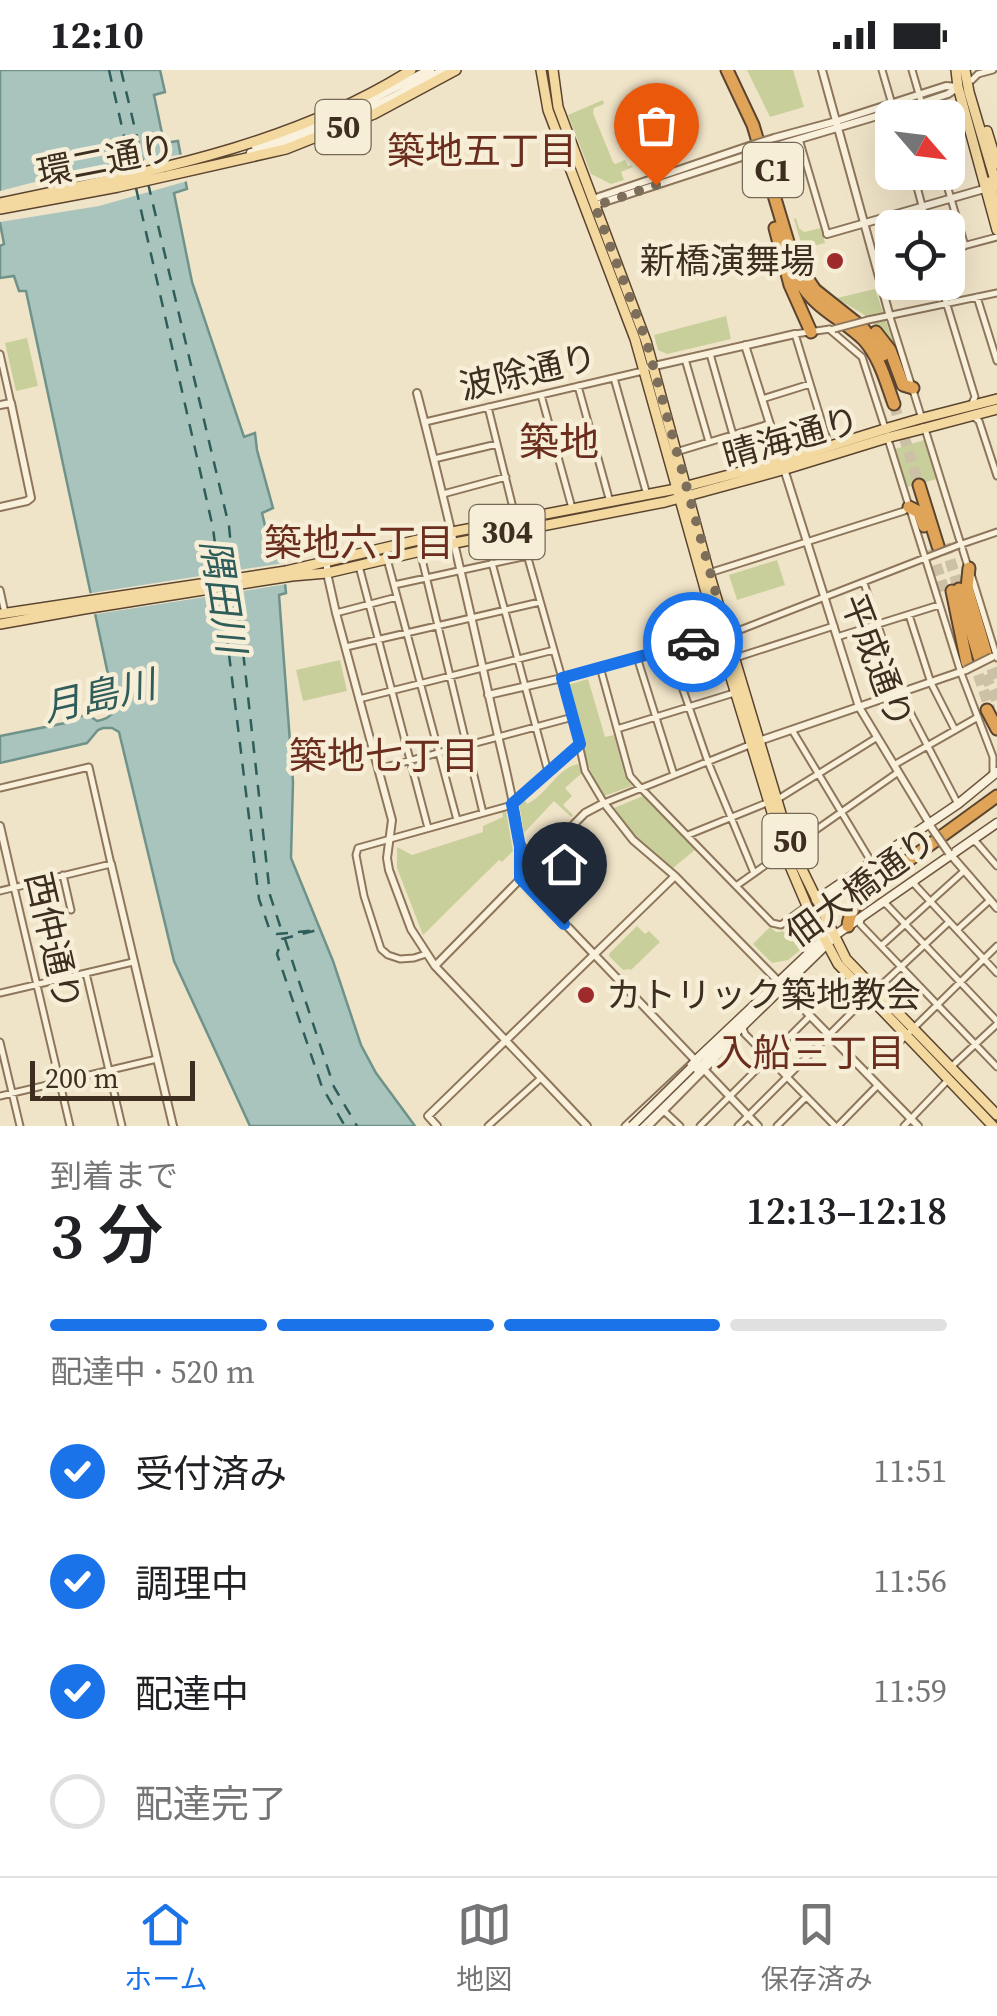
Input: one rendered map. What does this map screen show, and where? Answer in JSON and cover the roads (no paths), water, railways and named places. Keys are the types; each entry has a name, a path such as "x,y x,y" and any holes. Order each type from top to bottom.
{"highway":[{"name":"C1","path":"729,70 759,122 809,283 875,341 898,403 870,348 802,288 754,125 729,70"},
{"path":"729,70 790,285 811,332"},
{"path":"822,297 874,330 890,350 903,385 912,388"},
{"path":"923,484 933,551"},
{"path":"908,506 921,515 933,551"},
{"path":"969,568 967,588 981,660"},
{"path":"949,595 981,660"},
{"path":"990,712 997,729"},
{"path":"848,926 860,899 890,872 997,799"}],"main road":[{"name":"環二通り","path":"222,158 346,105 411,70"},
{"name":"環二通り","path":"222,158 309,128 430,70"},
{"name":"環二通り","path":"117,182 192,166 336,124 444,70"},
{"name":"環二通り","path":"222,158 260,156 322,136 383,110 456,70"},
{"name":"50","path":"540,70 548,110 589,204"},
{"name":"50","path":"553,70 558,107 589,204 676,452 682,492 710,573 736,693 756,743"},
{"path":"956,70 997,230"},
{"path":"969,73 984,123 987,154"},
{"path":"969,73 969,92 997,187"},
{"path":"984,123 992,136 997,164"},
{"path":"970,131 982,156 997,208"},
{"name":"50","path":"0,206 117,182"},
{"name":"50","path":"0,206 117,182"},
{"name":"50","path":"648,368 788,849 838,964 909,1032 982,1120 993,1126"},
{"name":"304","path":"972,411 997,399"},
{"name":"304","path":"888,433 972,411 997,409"},
{"name":"晴海通り","path":"518,525 572,509 646,495 750,483 828,446 888,433"},
{"name":"晴海通り","path":"286,574 328,561 682,492 888,433"},
{"name":"晴海通り","path":"2,614 286,574 327,573 420,551 454,537"},
{"name":"晴海通り","path":"0,624 84,605"},
{"name":"佃大橋通り","path":"812,903 930,825 995,775"},
{"name":"佃大橋通り","path":"640,1126 828,940 997,823"},
{"name":"佃大橋通り","path":"628,1126 743,1027 781,985"},
{"name":"50","path":"909,1032 997,1115"}],"street":[{"path":"822,70 890,317 969,568"},
{"path":"882,70 891,100"},
{"path":"912,70 920,98"},
{"path":"969,73 993,70"},
{"path":"916,100 948,94 958,88"},
{"path":"589,204 775,142 875,115"},
{"path":"775,142 799,139 838,124"},
{"path":"799,139 827,234 984,189"},
{"path":"918,190 924,210"},
{"path":"947,190 954,210"},
{"path":"965,246 997,238"},
{"path":"648,368 997,293"},
{"path":"977,297 997,361"},
{"path":"945,300 975,397 972,411 997,476"},
{"path":"710,573 904,511 908,506 862,356 831,329"},
{"path":"795,334 828,446"},
{"name":"平成通り","path":"746,345 860,707 930,825 997,908"},
{"path":"0,354 31,498 0,507"},
{"path":"710,354 733,434"},
{"path":"686,360 709,442"},
{"name":"波除通り","path":"424,422 648,368"},
{"path":"614,378 646,495"},
{"path":"762,398 810,384"},
{"path":"578,386 610,502"},
{"name":"波除通り","path":"417,393 454,537 498,737 519,843 520,878"},
{"path":"541,395 572,509"},
{"path":"0,405 11,403"},
{"path":"488,407 574,717 585,771 604,804 633,840 675,876 918,1126"},
{"path":"676,452 770,424"},
{"path":"434,459 497,444"},
{"path":"443,494 506,478"},
{"path":"488,694 723,634 864,583 933,551 997,532"},
{"path":"420,551 483,813"},
{"path":"933,551 949,595 981,660 995,775"},
{"path":"394,586 527,556"},
{"path":"387,559 457,820"},
{"path":"328,561 336,612 392,820 389,870 412,929 435,966 588,1126"},
{"path":"492,564 548,772"},
{"path":"359,566 428,828"},
{"path":"864,583 900,693 958,804"},
{"path":"0,590 2,614"},
{"path":"838,637 909,615 949,595"},
{"path":"336,612 397,597"},
{"path":"346,647 540,602"},
{"path":"909,615 931,682 956,730"},
{"path":"735,658 834,626"},
{"path":"668,649 708,762 754,873"},
{"path":"359,698 554,650"},
{"path":"637,658 674,776"},
{"path":"435,966 585,813 756,743 931,682 981,660"},
{"path":"600,667 630,776 777,926 812,903"},
{"path":"617,729 736,693"},
{"path":"736,886 928,746 990,712"},
{"path":"378,768 574,717"},
{"path":"792,730 872,864"},
{"path":"688,836 773,800 876,738"},
{"path":"426,954 407,959 388,955 381,949 356,852 360,846 512,804 580,744"},
{"path":"0,788 89,768 173,1126"},
{"name":"西仲通り","path":"0,826 70,1126"},
{"path":"972,841 997,866"},
{"path":"519,843 538,860"},
{"path":"991,858 997,853"},
{"path":"0,890 112,864"},
{"path":"880,946 964,871"},
{"path":"63,876 71,910"},
{"path":"437,1126 428,1116 675,876"},
{"path":"520,878 758,1126"},
{"path":"915,879 915,885 997,973"},
{"path":"957,930 990,900"},
{"path":"881,902 888,904 997,1022 950,1067"},
{"path":"861,916 860,924 997,1068"},
{"path":"738,1126 949,922"},
{"path":"867,1074 997,946"},
{"path":"0,994 134,962"},
{"path":"86,973 122,1126"},
{"path":"700,1126 810,1016"},
{"path":"743,1027 786,1078 836,1126 878,1085"},
{"path":"0,1042 20,1126"},
{"path":"0,1096 157,1059"},
{"path":"648,1126 698,1067"},
{"path":"488,1126 541,1078"},
{"path":"904,1126 948,1080"},
{"path":"777,1126 806,1097"},
{"path":"664,1110 680,1126"}],"water":[{"name":"隅田川","path":"0,70 160,70 165,92 154,95 164,143 178,141 187,189 174,193 192,282 244,437 255,433 273,508 262,513 272,555 282,553 286,593 279,595 293,782 291,858 333,961 361,1045 376,1073 415,1126 250,1126 174,961 119,732 103,728 87,743 0,763 0,736 88,715 97,721 110,715 115,707 26,291 19,291 14,276 0,278 0,246 4,244 0,223"}],"tunnel":[{"path":"894,404 919,485"},
{"path":"945,544 959,589"},
{"path":"931,549 945,593"},
{"path":"986,653 997,683"},
{"path":"973,659 990,709"},
{"path":"985,675 997,701"}],"place":[{"name":"新橋演舞場","path":"835,261"},
{"name":"カトリック築地教会","path":"586,995"}],"district":[{"name":"築地五丁目","path":"482,151"},
{"name":"築地","path":"559,442"},
{"name":"築地六丁目","path":"359,543"},
{"name":"築地七丁目","path":"384,756"},
{"name":"入船三丁目","path":"810,1053"}],"water label":[{"name":"月島川","path":"99,696"}]}
